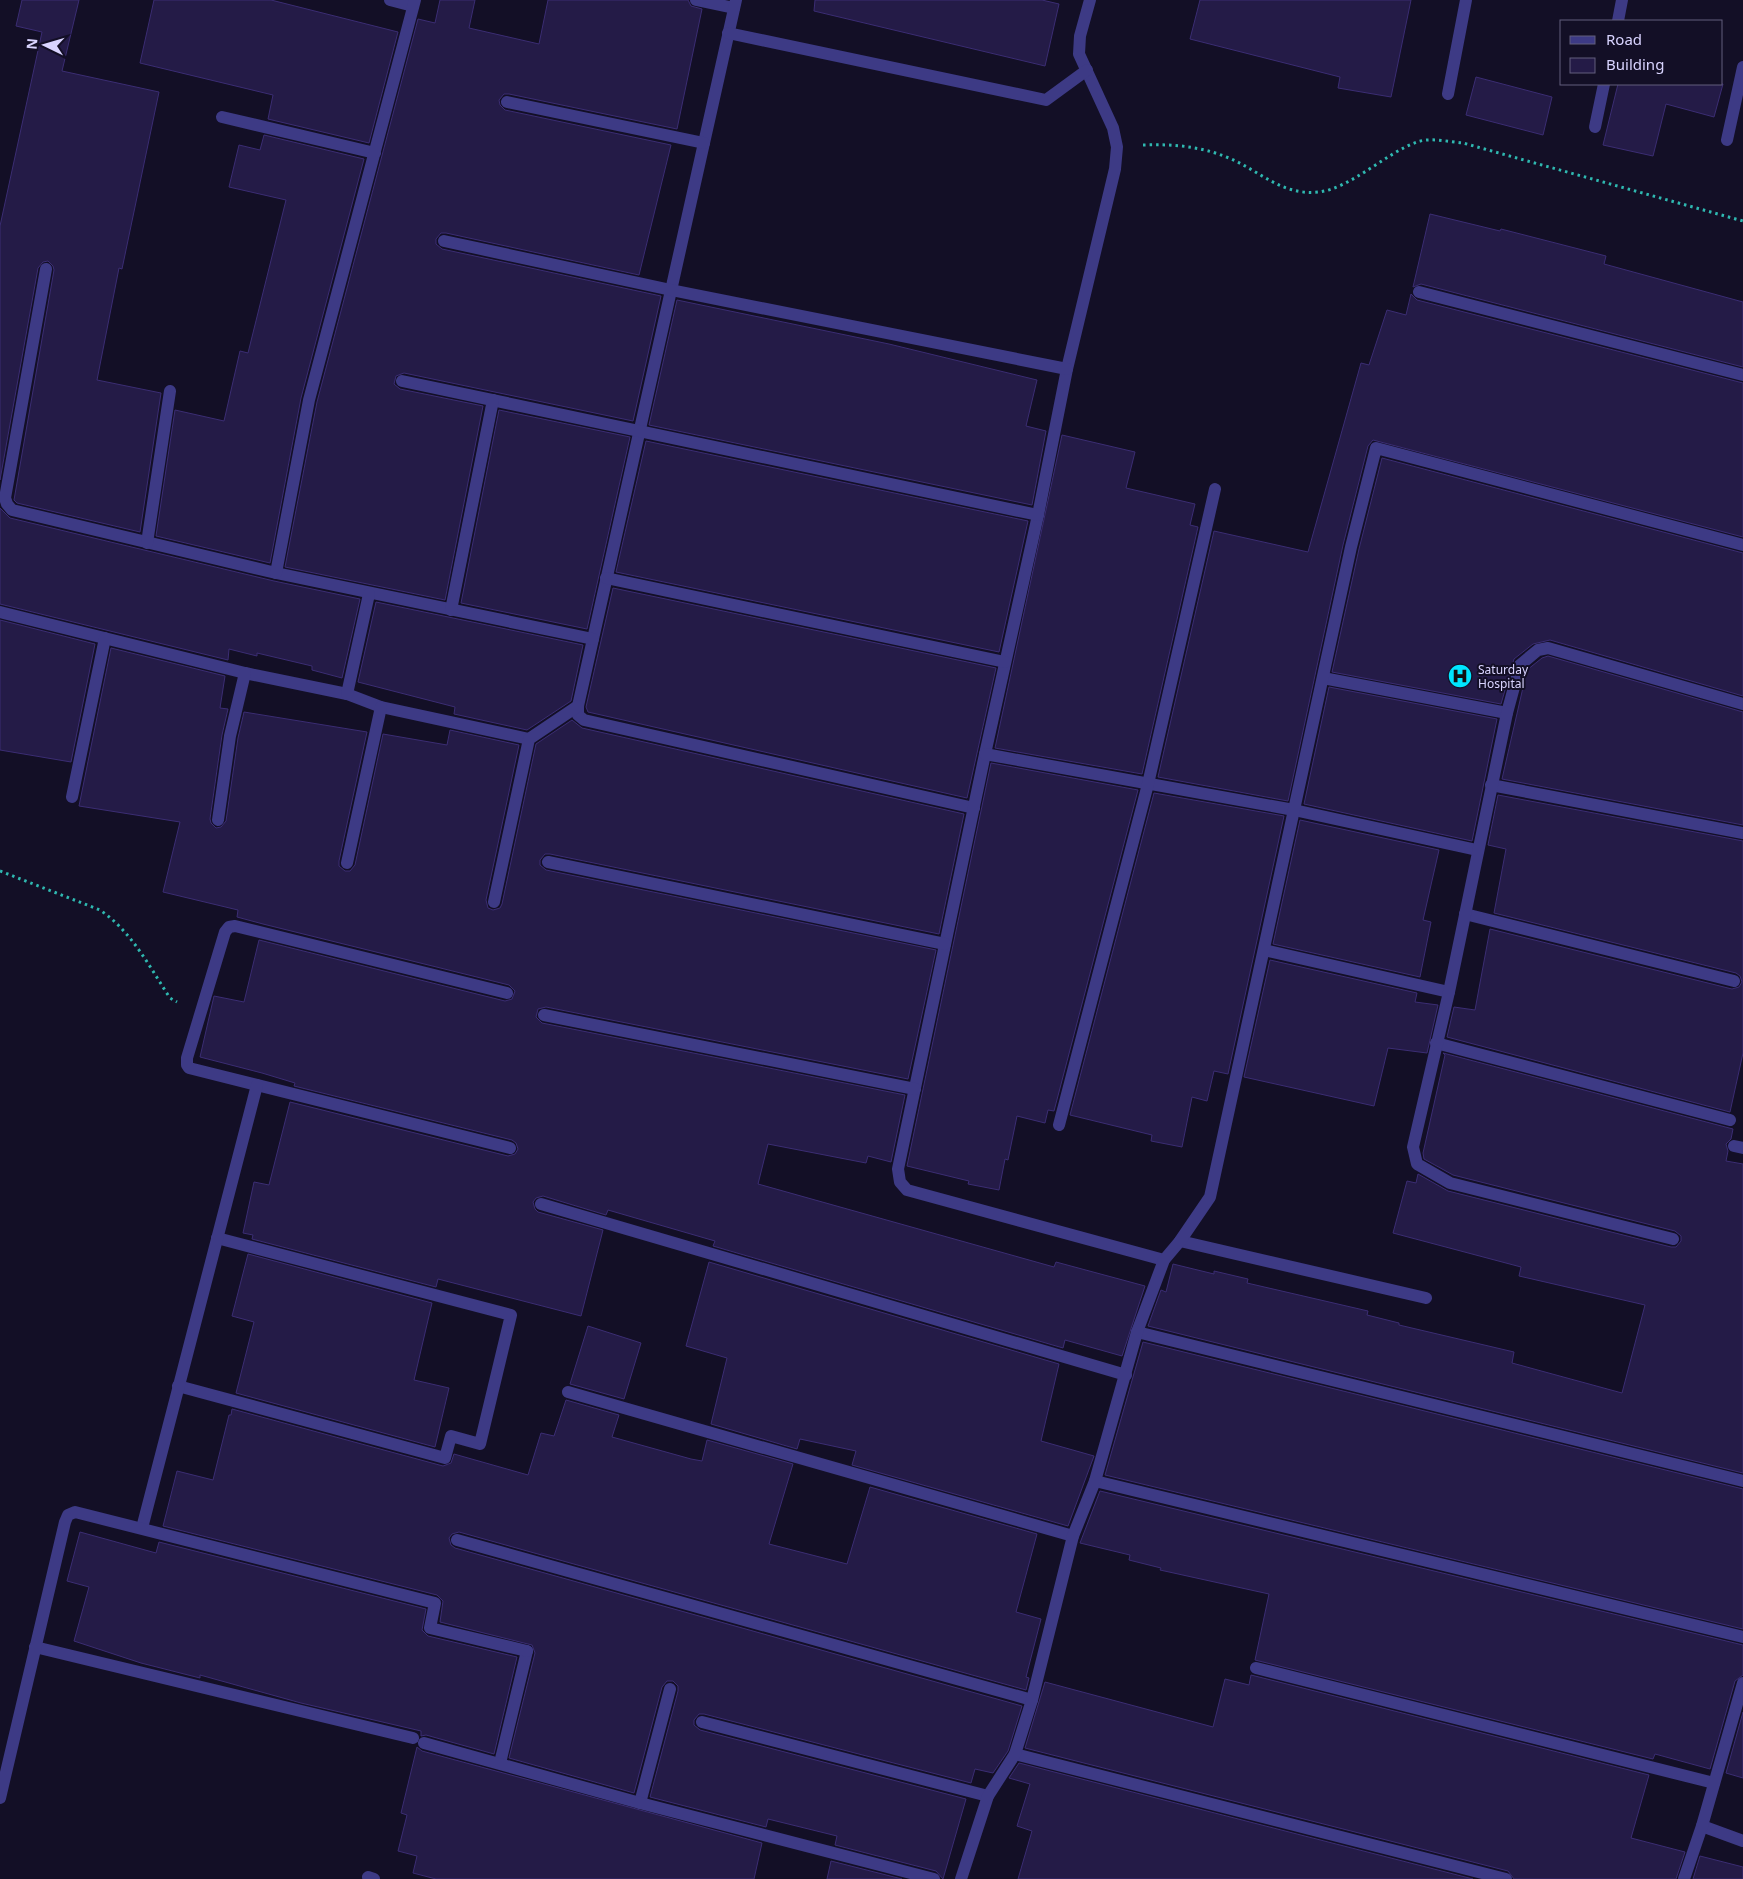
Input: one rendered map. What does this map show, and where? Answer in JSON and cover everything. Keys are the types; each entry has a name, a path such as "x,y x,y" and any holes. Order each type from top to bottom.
{"street":[{"path":"276,573 310,400 414,3 390,0"},
{"path":"696,0 735,4 606,578 578,706 578,714 584,720 974,808"},
{"path":"1090,0 1080,36 1079,54 1113,128 1117,147 1115,169 1067,369 1038,515 985,754 898,1169 900,1182 907,1190 1164,1260"},
{"path":"1448,94 1466,0"},
{"path":"1618,20 1622,0"},
{"path":"728,33 1046,100 1087,70"},
{"path":"1727,140 1743,66"},
{"path":"1595,127 1604,85"},
{"path":"507,102 704,143"},
{"path":"222,118 374,153"},
{"path":"444,240 671,290 1067,369"},
{"path":"46,268 5,498 6,504 12,510 370,594 593,639"},
{"path":"1419,292 1743,375"},
{"path":"402,381 1038,515"},
{"path":"147,543 170,391"},
{"path":"451,610 493,400"},
{"path":"961,1879 988,1796 1015,1754 1032,1700 1073,1536 1096,1481 1137,1332 1164,1260 1180,1241 1210,1196 1351,547 1376,448 1743,545"},
{"path":"1059,1124 1148,784 1214,489"},
{"path":"606,578 1005,662"},
{"path":"347,694 370,594"},
{"path":"0,612 245,672 347,694 381,707 529,739"},
{"path":"72,797 105,638"},
{"path":"1673,1239 1450,1183 1417,1164 1413,1147 1449,992 1491,784 1507,712 1520,665 1538,650 1548,648 1743,704"},
{"path":"218,820 230,736 245,672"},
{"path":"1323,678 1507,712"},
{"path":"494,902 529,739 578,706"},
{"path":"347,863 381,707"},
{"path":"985,754 1294,810 1477,850"},
{"path":"1491,784 1743,833"},
{"path":"548,862 945,944"},
{"path":"1465,914 1734,981"},
{"path":"507,993 235,926 228,927 187,1058 190,1068 510,1148"},
{"path":"1264,950 1449,992"},
{"path":"544,1015 915,1089"},
{"path":"1436,1043 1730,1120"},
{"path":"142,1528 257,1085"},
{"path":"541,1204 1126,1375"},
{"path":"178,1386 445,1458 451,1436 480,1444 511,1315 218,1238"},
{"path":"1180,1241 1426,1298"},
{"path":"1137,1332 1743,1481"},
{"path":"568,1392 1073,1536"},
{"path":"1096,1481 1743,1636"},
{"path":"0,1798 68,1515 75,1512 435,1603 430,1628 527,1651 500,1763"},
{"path":"457,1540 1032,1700"},
{"path":"35,1648 419,1740 640,1803 934,1879"},
{"path":"1256,1668 1714,1783"},
{"path":"1684,1879 1741,1699 1743,1683"},
{"path":"640,1803 670,1689"},
{"path":"702,1722 988,1796"},
{"path":"1015,1754 1506,1879"},
{"path":"1702,1826 1743,1841"}],"path":[{"path":"1117,147 1181,144 1229,158 1284,189 1301,193 1321,192 1338,186 1419,141 1463,143 1743,221"},
{"path":"0,871 100,910 126,930 170,998 201,1011"}],"building":[{"path":"22,0 79,0 62,71 159,92 122,269 119,268 97,380 161,393 140,532 17,503 14,500 54,270 48,261 43,262 38,268 0,480 0,226 42,32 16,26"},
{"path":"154,0 271,0 398,32 369,143 268,119 273,95 140,63"},
{"path":"440,0 475,0 469,28 539,44 548,0 688,0 691,6 702,9 677,129 509,94 504,94 499,100 500,105 505,110 671,145 639,275 446,233 441,233 436,239 436,244 442,249 661,296 633,421 404,373 396,376 394,384 400,389 483,406 445,600 285,567 317,402 418,19 435,23"},
{"path":"815,0 1042,0 1059,4 1045,66 814,11"},
{"path":"1200,0 1411,0 1391,97 1338,88 1340,77 1190,39"},
{"path":"1476,77 1552,97 1543,135 1466,115"},
{"path":"1618,85 1723,85 1714,117 1666,104 1653,156 1603,145"},
{"path":"264,135 364,159 301,398 270,563 156,536 175,410 224,421 240,351 248,353 286,200 229,187 239,145 260,150"},
{"path":"1430,214 1500,231 1501,229 1606,256 1604,264 1743,302 1743,367 1421,284 1413,287"},
{"path":"1411,294 1417,300 1743,383 1743,537 1373,440 1368,446 1343,545 1288,801 1158,777 1214,531 1308,552 1361,363 1369,365 1387,310 1406,315"},
{"path":"677,300 889,344 1037,380 1026,426 1046,431 1032,505 649,425"},
{"path":"499,410 630,437 587,629 461,603"},
{"path":"1062,435 1135,452 1126,488 1195,504 1190,525 1198,527 1142,774 995,748"},
{"path":"646,441 1028,521 999,652 616,572"},
{"path":"1382,458 1743,553 1743,696 1550,640 1533,644 1514,659 1501,704 1332,672 1359,549"},
{"path":"0,508 10,518 274,581 360,599 342,678 312,670 312,666 257,653 257,656 229,649 228,660 0,604"},
{"path":"613,588 996,668 967,798 588,712 586,707"},
{"path":"376,602 583,645 571,701 527,730 454,714 455,707 358,682"},
{"path":"0,620 95,644 71,762 0,750"},
{"path":"111,648 225,676 220,708 228,709 222,735 210,819 216,828 221,827 226,821 238,738 244,712 367,732 339,861 339,866 345,871 350,871 355,865 383,734 447,745 450,730 519,745 486,900 488,908 493,910 500,908 502,904 536,744 572,720 582,728 964,814 939,934 550,854 545,854 540,860 540,865 546,870 936,950 908,1079 546,1007 538,1009 536,1017 542,1023 905,1095 891,1162 868,1156 866,1163 768,1144 758,1184 1054,1267 1056,1262 1145,1286 1122,1356 1065,1340 1063,1348 713,1246 715,1241 608,1210 606,1215 543,1196 536,1198 533,1202 538,1212 603,1230 581,1316 438,1279 436,1287 252,1239 253,1235 243,1233 254,1182 269,1185 290,1102 508,1156 515,1154 518,1149 516,1143 512,1140 294,1086 295,1083 200,1057 214,996 244,1002 259,940 505,1001 512,999 515,991 509,985 263,924 237,917 238,910 163,892 180,822 79,806"},
{"path":"1548,656 1743,712 1743,825 1502,779 1527,670 1542,658"},
{"path":"1329,687 1497,719 1472,841 1304,804"},
{"path":"991,763 1138,790 1054,1111 1048,1110 1045,1123 1017,1116 1008,1160 1005,1159 999,1190 968,1184 969,1181 907,1166"},
{"path":"1154,793 1284,816 1228,1074 1214,1071 1207,1101 1192,1097 1182,1147 1151,1141 1152,1135 1070,1115"},
{"path":"1498,795 1743,841 1743,1053 1730,1112 1447,1037 1454,1007 1475,1010 1490,929 1732,989 1739,987 1742,982 1740,976 1736,973 1494,913 1506,849 1488,845"},
{"path":"1300,820 1439,850 1423,920 1431,922 1420,977 1273,944"},
{"path":"1270,960 1417,993 1415,1002 1438,1005 1427,1053 1388,1048 1374,1106 1244,1077"},
{"path":"1443,1053 1733,1129 1731,1139 1726,1144 1728,1151 1726,1161 1743,1164 1743,1473 1148,1326 1161,1290 1166,1292 1173,1264 1214,1274 1214,1271 1248,1279 1247,1283 1368,1311 1367,1315 1399,1323 1399,1325 1514,1352 1512,1363 1622,1393 1645,1305 1519,1276 1521,1267 1393,1233 1407,1181 1416,1183 1418,1174 1448,1191 1671,1247 1676,1247 1681,1241 1681,1236 1675,1231 1453,1175 1424,1159 1423,1153 1445,1055"},
{"path":"248,1254 432,1303 414,1380 449,1388 435,1447 236,1393 254,1322 232,1316"},
{"path":"709,1262 1059,1364 1041,1441 1094,1456 1068,1526 852,1465 856,1451 800,1439 797,1449 711,1424 727,1358 686,1346"},
{"path":"588,1326 641,1343 624,1399 570,1384"},
{"path":"1143,1342 1743,1489 1743,1629 1105,1475"},
{"path":"566,1400 619,1415 612,1437 702,1461 707,1440 793,1464 769,1544 847,1564 870,1487 1037,1534 1016,1612 1041,1619 1026,1677 1029,1678 1026,1690 459,1532 452,1534 449,1538 451,1545 455,1548 1022,1706 1008,1751 993,1773 975,1769 971,1783 704,1714 699,1714 694,1720 694,1725 700,1730 966,1799 943,1879 936,1871 835,1845 837,1836 768,1819 766,1827 650,1797 678,1691 678,1686 673,1681 667,1681 662,1687 634,1793 509,1758 535,1653 532,1645 440,1622 443,1601 437,1595 163,1526 177,1471 213,1480 232,1409 443,1466 451,1463 454,1454 528,1475 541,1433 554,1436"},
{"path":"1100,1491 1743,1645 1743,1675 1735,1681 1710,1769 1655,1754 1653,1759 1255,1660 1269,1594 1160,1570 1161,1568 1129,1560 1130,1555 1080,1543"},
{"path":"80,1532 156,1553 159,1542 426,1609 422,1630 428,1636 517,1657 494,1754 426,1735 421,1736 421,1731 301,1703 200,1675 200,1678 141,1663 74,1641 89,1587 67,1581"},
{"path":"1251,1675 1649,1775 1631,1838 1685,1852 1676,1879 1514,1879 1508,1871 1025,1748 1045,1682 1213,1727 1225,1679 1249,1685"},
{"path":"1743,1712 1743,1778 1726,1773"},
{"path":"417,1747 422,1751 762,1843 754,1879 436,1879 413,1873 417,1856 398,1851 407,1815 401,1813"},
{"path":"1019,1763 1473,1879 1018,1879 1032,1831 1017,1826 1030,1784 1009,1778"},
{"path":"1700,1856 1743,1867 1743,1879 1693,1879"},
{"path":"831,1861 902,1879 827,1879"}],"place":[{"name":"Saturday Hospital","path":"1460,676"}]}
